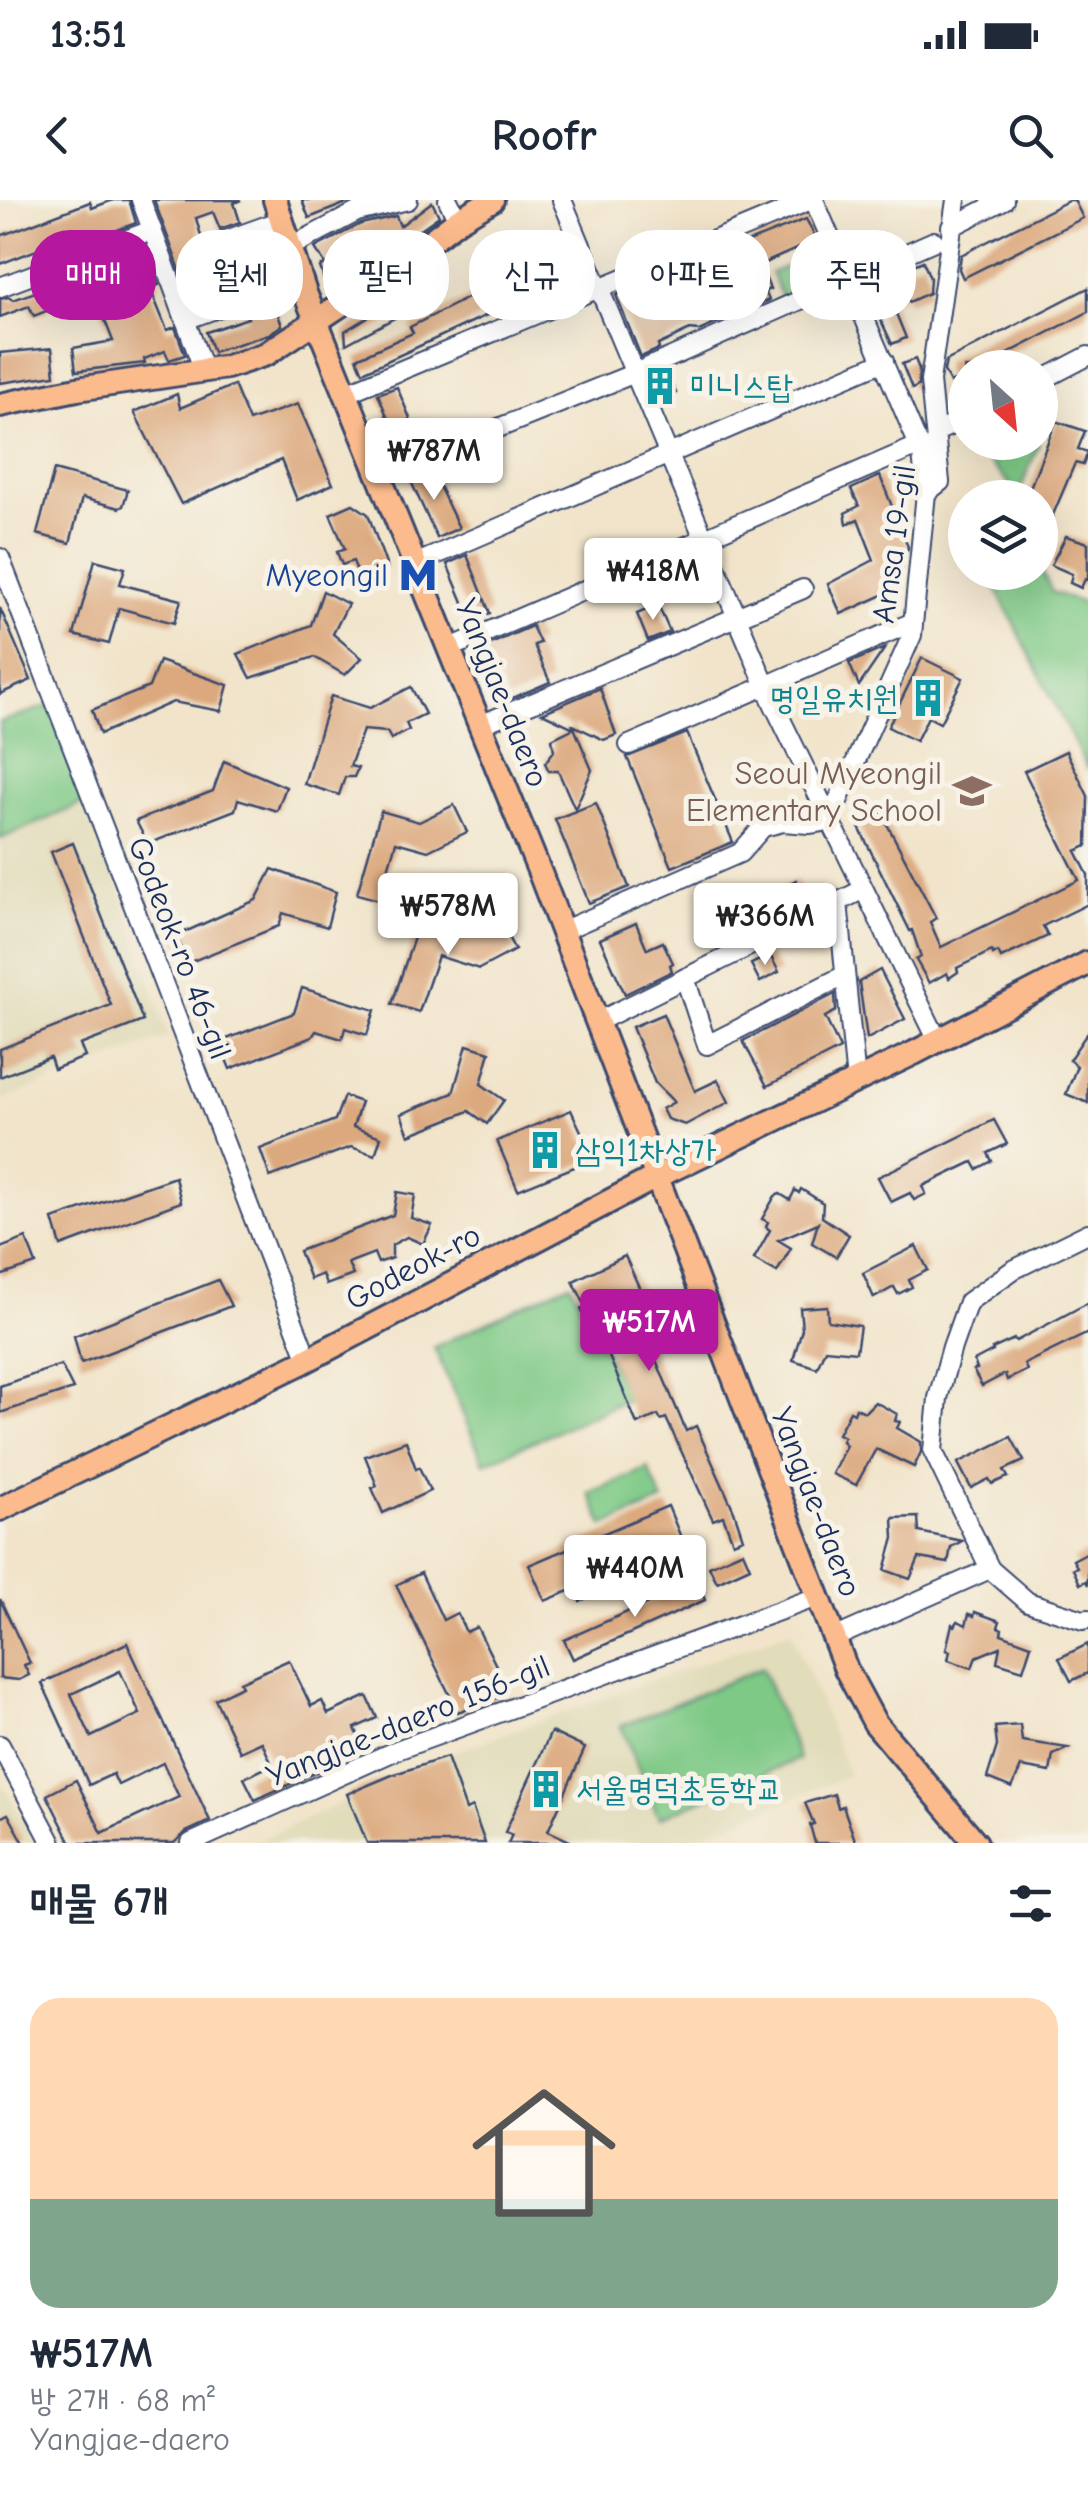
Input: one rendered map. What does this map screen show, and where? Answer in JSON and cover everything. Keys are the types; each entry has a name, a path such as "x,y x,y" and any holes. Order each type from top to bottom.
{"main road":[{"path":"0,404 228,367 266,354 317,322 453,210 492,200"},
{"name":"Yangjae-daero","path":"303,283 344,394 562,931 834,1638 875,1723 976,1843"},
{"name":"Godeok-ro","path":"0,1510 308,1360 656,1176 938,1041 1088,964"}],"street":[{"path":"141,200 152,230"},
{"path":"303,240 357,212 408,200"},
{"path":"562,200 766,685 938,1041"},
{"path":"344,394 812,200 826,230"},
{"name":"Amsa 19-gil","path":"829,821 912,635 926,492 940,482 930,382 956,200"},
{"path":"951,227 1004,200"},
{"path":"243,230 278,210"},
{"path":"156,241 176,295"},
{"path":"916,250 934,241"},
{"path":"0,287 30,276"},
{"path":"380,476 790,307"},
{"path":"185,320 204,370"},
{"path":"867,320 920,445 926,492"},
{"path":"1058,371 1088,356"},
{"path":"415,564 884,360"},
{"path":"936,432 948,427"},
{"path":"448,649 920,445"},
{"name":"Godeok-ro 46-gil","path":"0,558 308,1360"},
{"path":"480,725 804,589"},
{"path":"629,745 913,622"},
{"path":"562,931 740,853 763,827 782,822 829,821"},
{"path":"597,1022 862,890"},
{"path":"838,902 856,1081"},
{"path":"684,978 707,1045 845,975"},
{"path":"1088,1233 1013,1270 968,1302 938,1398 933,1451 990,1569 1028,1602 1088,1619"},
{"path":"834,1638 990,1569"},
{"name":"Yangjae-daero 156-gil","path":"191,1843 398,1750 818,1597"},
{"path":"0,1745 52,1843"}],"shaded area":[{"path":"91,800 168,1036 0,1101 0,839"},
{"path":"791,1631 849,1775 682,1843 253,1843 398,1772"},
{"path":"0,1779 35,1843 0,1843"}],"green space":[{"path":"790,265 790,299 784,302 771,273"},
{"path":"987,460 1032,460 1024,480 1006,480"},
{"path":"997,590 1051,590 1088,605 1088,770"},
{"path":"54,704 91,800 0,839 0,722"},
{"path":"570,1283 629,1399 484,1463 434,1347"},
{"path":"648,1468 663,1501 604,1526 589,1493"},
{"path":"762,1668 799,1759 659,1818 621,1726"}],"building":[{"path":"113,200 129,200 136,223 117,230 30,230 30,253 0,264 0,236 90,202 92,208"},
{"path":"154,200 241,200 234,203 240,222 220,229 213,212 196,218 199,230 176,230 176,259"},
{"path":"302,200 354,200 309,218"},
{"path":"1074,200 1083,218 963,278 959,269 961,255"},
{"path":"432,202 439,216 419,230 350,230 396,216 400,226"},
{"path":"806,219 812,230 790,230 790,252 770,261 770,233"},
{"path":"323,244 323,261 315,248"},
{"path":"923,261 930,278 929,293 916,299 916,264"},
{"path":"1088,288 1088,312 1015,350 967,350"},
{"path":"30,294 30,308 0,317 0,299 13,300"},
{"path":"469,297 469,320 476,320 363,372 357,358 413,333 410,327 424,320 449,320 449,307"},
{"path":"156,303 167,330 175,327 185,355 169,360 165,351 144,359 145,363 76,371 73,348 113,341 105,320 156,320"},
{"path":"242,320 280,320 282,325 269,334 213,352 206,332"},
{"path":"363,320 391,320 346,344 345,331"},
{"path":"626,320 724,320 699,331 690,330 641,357"},
{"path":"881,320 899,320 906,338 892,344"},
{"path":"52,348 55,375 0,383 0,353"},
{"path":"915,359 918,386 912,389 902,364"},
{"name":"미니스탑","path":"666,373 676,393 660,401 651,380"},
{"path":"234,385 249,421 298,404 333,484 297,500 281,460 181,504 134,412 177,394 180,408"},
{"path":"397,387 421,445 402,453 378,394"},
{"path":"1058,422 1085,431 1078,449 1088,452 1083,465 1075,463 1058,503 1058,480 1033,480 1041,460 1058,460"},
{"path":"431,469 459,528 437,538 409,477"},
{"path":"54,470 128,490 123,506 82,498 70,543 37,534"},
{"path":"880,476 908,547 894,590 841,614 828,584 874,560 858,519 847,524 845,513 859,506 851,489"},
{"path":"353,504 368,514 387,567 360,579 353,561 342,565 337,552 345,549 330,514"},
{"path":"1066,536 1088,543 1088,580 1081,588 1070,583 1072,574 1058,568 1058,551"},
{"path":"467,555 490,613 471,621 447,564"},
{"path":"95,560 125,568 120,584 181,600 174,623 119,608 109,644 74,635"},
{"path":"323,591 348,604 333,634 362,658 345,675 314,657 251,678 238,654 311,625"},
{"path":"658,605 670,632 648,641 637,614"},
{"path":"0,608 31,680 0,694"},
{"path":"532,626 540,643 534,645 550,682 508,700 484,652 486,646"},
{"path":"885,648 859,686 849,663"},
{"name":"명일유치원","path":"922,658 963,678 940,723 928,717 916,741 888,727"},
{"path":"159,661 228,685 221,711 173,702 100,734 92,710 149,687"},
{"path":"411,687 425,714 406,723 409,730 391,739 387,732 363,730 350,766 358,768 354,777 345,777 339,795 304,784 331,696 370,708"},
{"path":"600,688 616,735 604,740 573,725 592,770 575,809 558,771 549,771 545,763 554,751 552,739 574,728 542,713"},
{"path":"687,733 733,842 672,867 627,757"},
{"path":"1066,751 1088,796 1087,846 1076,851 1088,875 1088,904 1043,926 1048,936 1001,958 992,951 957,968 958,972 949,978 947,973 929,983 916,960 921,957 912,930 854,817 877,805 936,918 930,922 941,947 1079,880 1024,771"},
{"path":"224,761 286,787 277,811 238,799 235,810 148,844 136,821 213,791"},
{"path":"596,803 629,887 589,903 555,819"},
{"path":"454,805 467,832 428,851 396,842 379,900 357,894 381,811 419,822"},
{"path":"73,843 143,1021 80,1045 85,1057 54,1069 50,1057 0,1077 0,1049 111,1005 51,852"},
{"path":"272,869 336,892 327,927 283,913 279,926 188,963 176,936 256,900"},
{"path":"796,880 808,902 720,947 708,925"},
{"path":"493,920 500,923 515,950 479,969 438,956 419,1012 392,1004 417,928 453,939"},
{"path":"636,923 647,949 663,942 673,963 672,971 625,994 600,939"},
{"path":"770,955 779,972 760,982 751,964"},
{"path":"880,970 905,1019 867,1039 859,982"},
{"path":"302,988 375,1010 367,1035 345,1028 342,1039 316,1031 312,1037 230,1069 219,1042 294,1013"},
{"path":"835,994 836,1011 825,1017 840,1049 767,1086 743,1041"},
{"path":"663,1014 695,1091 718,1080 729,1102 685,1125 667,1119 662,1109 674,1102 655,1083 632,1027"},
{"path":"1088,1032 1088,1103 1066,1094 1077,1066 1069,1060"},
{"path":"467,1045 490,1052 481,1084 504,1100 487,1124 469,1111 409,1135 401,1114 453,1093"},
{"path":"344,1096 361,1102 353,1127 381,1137 375,1155 351,1147 270,1177 260,1149 335,1120"},
{"name":"삼익1차상가","path":"571,1110 594,1159 518,1190 497,1141"},
{"path":"994,1120 1007,1144 988,1153 992,1161 977,1169 973,1162 923,1186 926,1194 914,1200 910,1193 891,1202 878,1177"},
{"path":"175,1177 181,1202 61,1246 53,1219"},
{"path":"801,1189 823,1203 822,1217 849,1235 836,1257 812,1243 818,1223 778,1240 791,1248 777,1272 754,1259 770,1230 766,1227 768,1222 762,1219 775,1196 780,1194 790,1200 795,1190 799,1193"},
{"path":"397,1192 415,1195 411,1218 432,1225 423,1244 407,1237 392,1245 392,1258 378,1263 374,1253 348,1263 353,1275 326,1285 322,1274 310,1279 299,1251 393,1215"},
{"path":"26,1238 36,1264 0,1276 0,1248"},
{"path":"916,1246 928,1270 909,1280 912,1287 898,1294 894,1287 874,1298 863,1273"},
{"path":"625,1256 661,1336 648,1341 686,1431 696,1426 734,1511 743,1538 733,1542 723,1516 713,1520 666,1418 661,1420 658,1415 637,1424 608,1354 634,1343 624,1318 591,1332 581,1309 586,1307 573,1281"},
{"path":"218,1280 231,1306 81,1363 74,1336"},
{"path":"1088,1303 1088,1333 1024,1364 1027,1370 1007,1380 1005,1374 982,1386 973,1370 977,1369 974,1361"},
{"path":"827,1306 828,1321 860,1326 856,1352 825,1349 817,1368 793,1360 802,1329 800,1308"},
{"path":"61,1365 73,1389 0,1413 0,1386"},
{"path":"875,1402 897,1414 897,1428 921,1442 921,1452 914,1467 876,1449 856,1485 832,1474 846,1445 844,1437 838,1434 850,1411 854,1413 856,1408 865,1412"},
{"path":"1011,1437 1024,1461 1004,1470 1008,1477 992,1484 989,1479 971,1488 958,1463"},
{"path":"406,1441 416,1469 419,1467 430,1491 383,1513 365,1456"},
{"path":"668,1506 682,1540 605,1573 610,1587 580,1601 574,1589 545,1601 529,1565"},
{"path":"918,1517 919,1532 962,1541 951,1547 948,1563 919,1558 910,1579 885,1570 894,1538 893,1518"},
{"path":"743,1551 750,1567 717,1582 709,1566"},
{"path":"1088,1552 1088,1585 1086,1581 1080,1584 1073,1560"},
{"path":"421,1573 443,1620 457,1613 466,1632 477,1627 507,1688 497,1693 499,1697 458,1712 396,1585"},
{"path":"697,1581 705,1600 573,1659 564,1640"},
{"path":"0,1599 30,1663 24,1665 29,1675 19,1680 0,1678"},
{"path":"975,1612 1000,1621 1001,1634 1031,1645 1023,1670 997,1662 1000,1647 976,1657 972,1668 948,1660 950,1651 946,1650 952,1624 955,1626 958,1621 966,1625 969,1614 974,1616"},
{"path":"127,1643 210,1821 186,1832 174,1843 71,1843 47,1795 76,1780 102,1833 179,1797 163,1763 118,1785 113,1774 89,1785 42,1683","holes":["120,1671 140,1714 91,1737 71,1694"]},
{"path":"1088,1644 1088,1673 1071,1681 1059,1658"},
{"path":"289,1660 311,1706 322,1701 328,1714 367,1696 377,1718 355,1728 365,1750 255,1800 244,1778 272,1765 262,1742 240,1752 215,1699 242,1686 240,1682"},
{"path":"1020,1725 1022,1741 1068,1748 1053,1755 1050,1772 1021,1767 1012,1788 987,1778 997,1746 995,1727"},
{"name":"서울명덕초등학교","path":"551,1732 585,1748 548,1831 574,1843 508,1843 512,1835 505,1832"},
{"path":"447,1757 466,1810 472,1807 485,1843 367,1843 347,1794"},
{"path":"834,1794 838,1808 843,1806 856,1843 815,1843 810,1825 814,1824 805,1803"},
{"path":"8,1814 24,1843 0,1843 0,1818"}],"place":[{"name":"미니스탑","path":"660,386"},
{"name":"Myeongil","path":"418,575"},
{"name":"명일유치원","path":"928,698"},
{"name":"Seoul Myeongil Elementary School","path":"972,791"},
{"name":"삼익1차상가","path":"545,1150"},
{"name":"서울명덕초등학교","path":"546,1789"}]}
